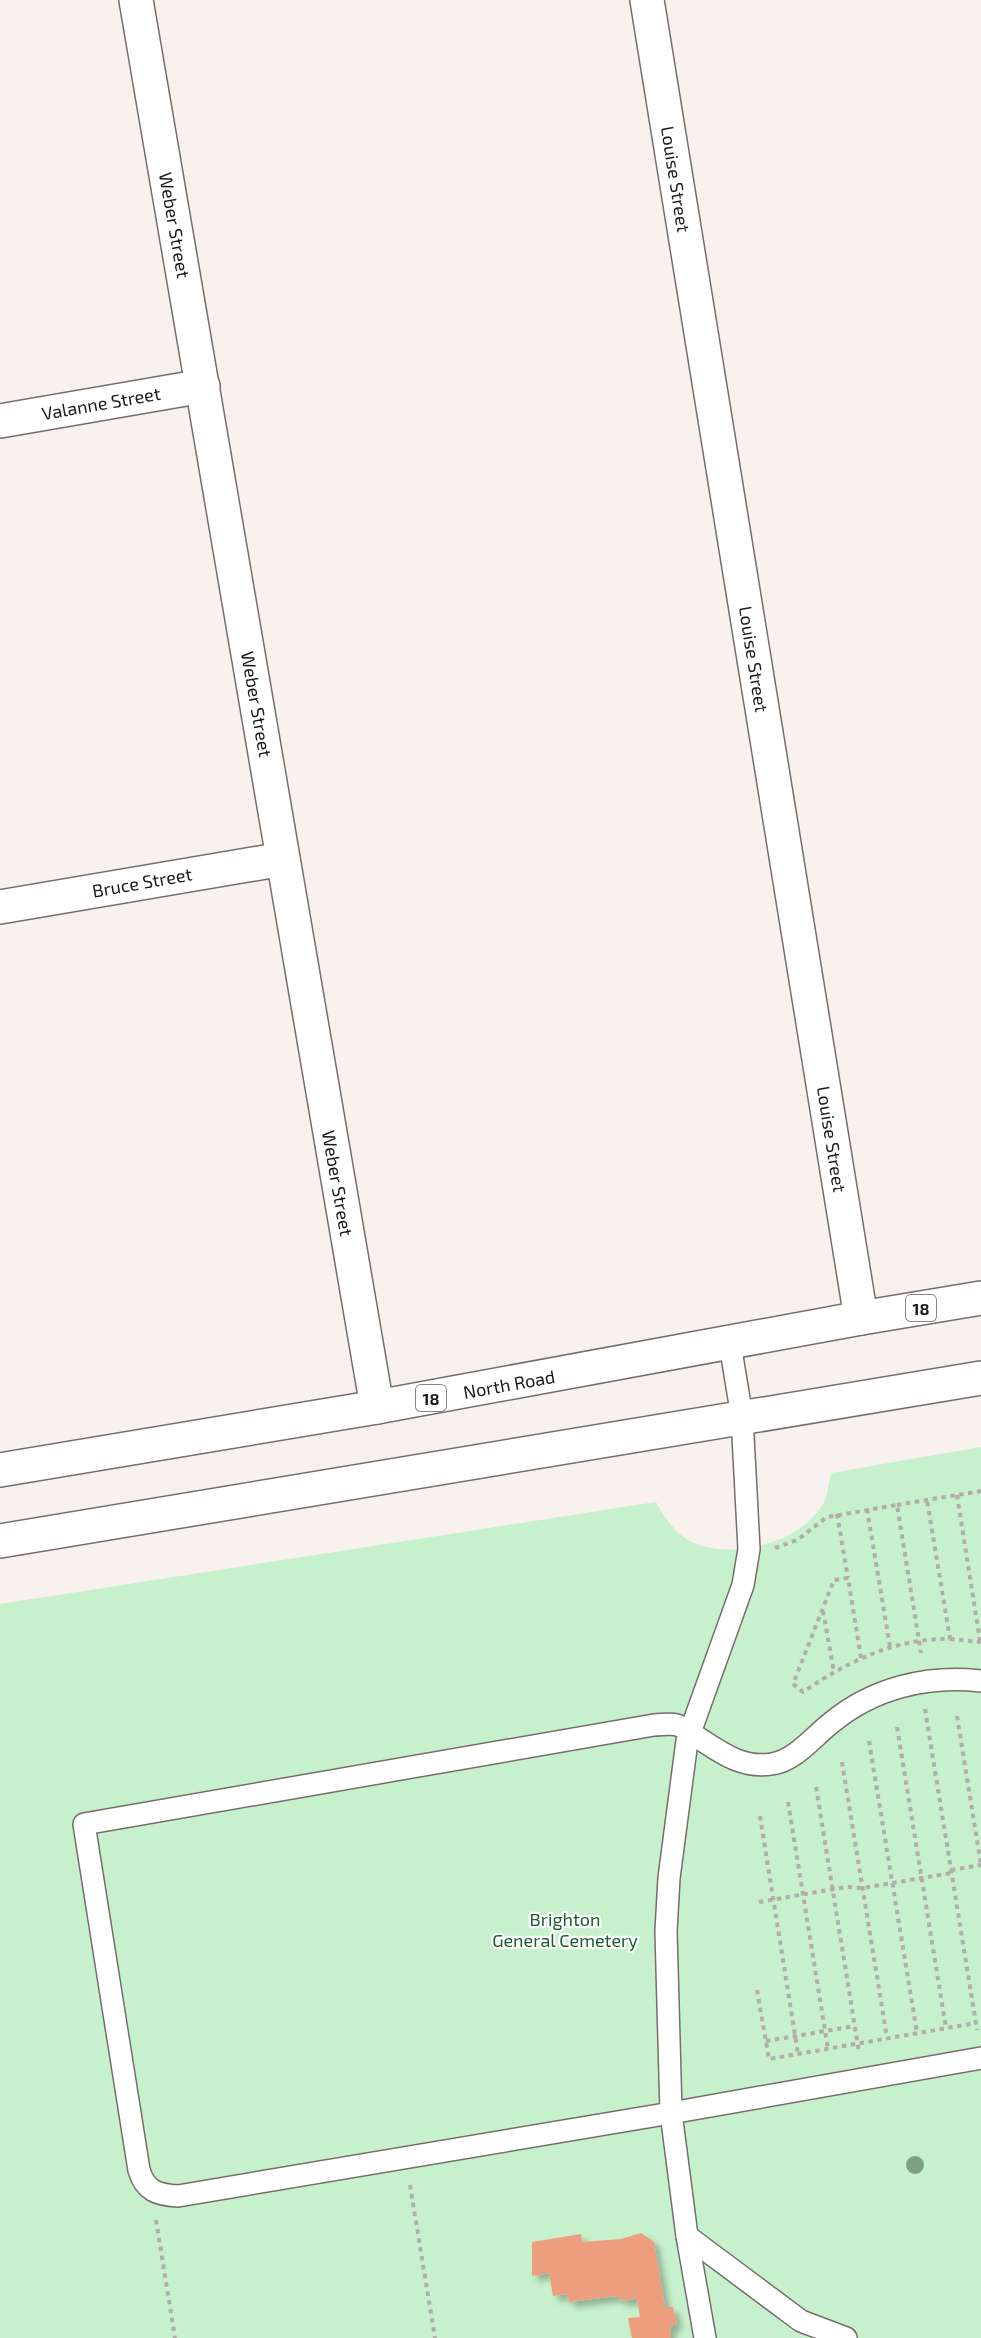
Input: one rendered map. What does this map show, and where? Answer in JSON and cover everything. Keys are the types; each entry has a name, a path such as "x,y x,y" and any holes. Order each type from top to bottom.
{"main road":[{"name":"Weber Street","path":"136,0 377,1407"},
{"name":"Louise Street","path":"647,0 861,1318"},
{"name":"Valanne Street","path":"0,421 203,386"},
{"name":"Bruce Street","path":"0,907 283,859"},
{"name":"North Road","path":"0,1470 377,1407 981,1298"},
{"path":"0,1542 981,1378"}],"lane":[{"path":"705,2338 687,2236 671,2113 666,1930 675,1816 687,1742 743,1585 748,1553 742,1417 730,1344"},
{"path":"981,1681 963,1679 923,1681 894,1688 848,1710 793,1756 773,1764 747,1764 728,1758 678,1726 654,1725 84,1824 139,2170 146,2185 157,2193 178,2196 981,2058"},
{"path":"687,2236 801,2320 846,2338"}],"path":[{"path":"748,1553 785,1546 808,1533 827,1517 837,1514 981,1491"},
{"path":"848,1578 834,1580 793,1684 803,1692 861,1658 890,1647 950,1639 981,1641 957,1495"},
{"path":"927,1500 950,1639"},
{"path":"897,1504 920,1642 923,1681 951,1871 978,2034"},
{"path":"867,1509 890,1647"},
{"path":"837,1514 861,1658"},
{"path":"823,1608 834,1672"},
{"path":"759,1902 846,1887 863,1888 923,1878 981,1865 957,1716"},
{"path":"897,1727 946,2028"},
{"path":"869,1741 917,2033"},
{"path":"842,1762 887,2038"},
{"path":"816,1786 863,2079"},
{"path":"788,1802 828,2049"},
{"path":"760,1816 798,2054"},
{"path":"757,1990 769,2059 976,2023"},
{"path":"766,2041 855,2026"},
{"path":"406,2157 435,2338"},
{"path":"157,2193 156,2218 175,2338"}],"green space":[{"name":"Brighton General Cemetery","path":"981,1447 981,2338 0,2338 0,1604 656,1502 673,1528 688,1540 705,1547 723,1550 744,1549 783,1538 801,1528 815,1515 825,1500 831,1473"}],"building":[{"path":"641,2233 654,2242 665,2307 673,2307 677,2324 670,2326 671,2338 632,2338 628,2318 640,2317 637,2298 624,2301 617,2296 569,2302 567,2294 553,2296 549,2273 532,2276 532,2242 581,2234 582,2242 621,2239"}]}
